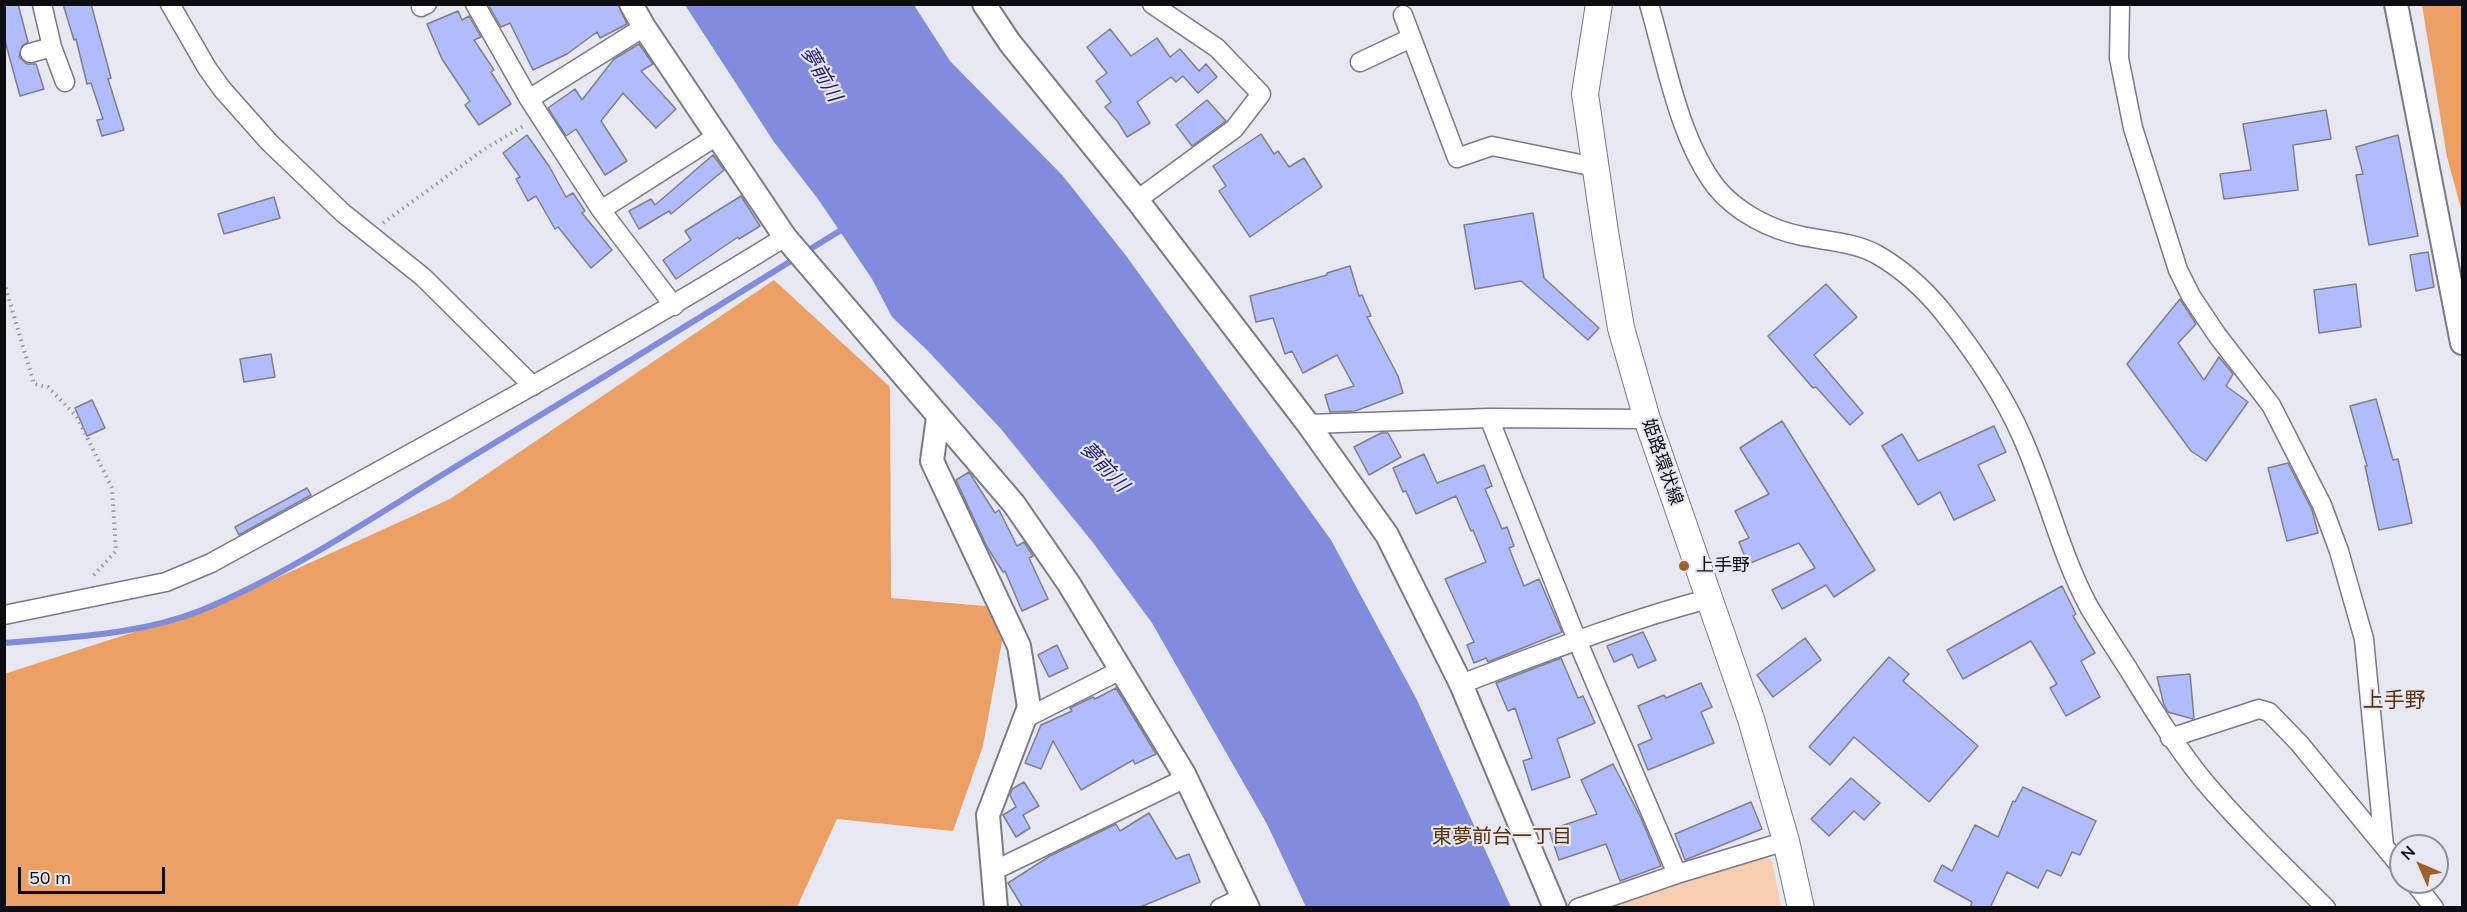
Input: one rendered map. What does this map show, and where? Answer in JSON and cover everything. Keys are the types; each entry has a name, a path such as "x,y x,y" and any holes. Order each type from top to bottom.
{"main road":[{"name":"姫路環状線","path":"1599,4 1585,94 1621,328 1647,419 1751,719 1786,840 1801,908"}],"street":[{"path":"42,4 52,47 65,82"},
{"path":"170,4 207,68 222,89 269,142 343,213 423,277 533,386"},
{"path":"475,4 529,99 601,210 674,306"},
{"path":"631,4 784,237 1014,504 1069,584 1186,778 1246,902 1220,908"},
{"path":"984,4 1010,43 1137,200 1308,424 1387,535 1461,684 1555,908"},
{"path":"1137,200 1234,129 1261,94 1217,48 1152,4"},
{"path":"1649,4 1679,110 1698,160 1717,189 1740,209 1768,225 1798,235 1845,243 1875,254 1905,274 1936,304 1967,342 2002,395 2023,438 2067,560 2090,607 2170,738 2204,781 2248,830 2326,908"},
{"path":"2120,4 2119,58 2133,128 2178,270 2191,296 2217,335 2271,405 2322,505 2339,550 2364,639 2384,846"},
{"path":"2396,4 2463,343"},
{"path":"1403,15 1457,158 1492,146 1595,167"},
{"path":"529,99 644,27"},
{"path":"1360,62 1412,38"},
{"path":"30,53 52,47"},
{"path":"601,210 717,136"},
{"path":"4,615 166,582 211,563 674,306 784,237"},
{"path":"938,417 932,461 1019,646 1029,707 988,815 996,908"},
{"path":"1308,424 1490,418 1647,419"},
{"path":"1490,418 1577,640 1677,873"},
{"path":"1461,684 1577,640 1708,598"},
{"path":"1024,720 1121,670"},
{"path":"2170,738 2259,709 2269,712 2299,743 2389,852"},
{"path":"993,871 1186,778"},
{"path":"1578,908 1677,873 1786,840"},
{"path":"2423,894 2434,908"}],"path":[{"path":"368,234 483,150 540,115"},
{"path":"4,282 34,384 48,387 77,417 112,488 116,551 70,601"}],"shaded area":[{"path":"2422,5 2462,5 2462,212 2447,157"},
{"path":"774,280 890,387 891,598 1008,608 983,746 953,831 837,819 797,907 5,907 4,674 215,606 450,499"},
{"path":"1764,854 1772,861 1781,907 1611,908"}],"water":[{"name":"夢前川","path":"685,5 914,5 950,61 1063,176 1127,257 1331,540 1417,700 1511,907 1306,907 1267,824 1152,623 1094,544 1001,429 927,350 892,317 872,279 818,199 774,142"}],"building":[{"path":"4,4 18,4 28,42 22,46 19,57 27,64 36,64 44,89 20,96 4,37"},
{"path":"63,4 91,4 111,78 108,79 124,130 102,136 97,120 103,119 91,83 87,84 76,39 74,40"},
{"path":"493,4 618,4 627,24 600,38 597,32 567,54 533,70 510,23 501,27 489,6"},
{"path":"458,11 462,20 469,16 481,37 474,40 494,70 491,72 511,104 479,125 465,105 470,101 442,59 427,24"},
{"path":"1110,29 1131,56 1157,38 1170,57 1180,49 1199,71 1206,64 1217,77 1198,93 1183,76 1176,82 1171,77 1137,102 1150,123 1127,137 1105,107 1111,102 1096,81 1107,73 1087,47"},
{"path":"639,44 653,64 641,71 676,109 656,128 623,93 601,121 627,161 605,175 576,129 566,136 548,108 575,89 582,100 614,59"},
{"path":"1207,100 1226,121 1192,146 1176,125"},
{"path":"2326,110 2331,139 2293,145 2298,190 2224,199 2220,174 2251,170 2243,124"},
{"path":"1261,134 1274,154 1278,151 1289,167 1304,158 1322,187 1250,237 1219,191 1226,186 1213,166"},
{"path":"527,135 549,166 566,197 573,193 585,211 582,213 612,250 591,268 558,227 555,229 536,196 528,201 516,179 520,177 503,153"},
{"path":"2398,135 2418,236 2369,245 2356,175 2363,174 2356,147"},
{"path":"713,155 724,170 671,214 669,211 639,229 629,211 651,199 655,205"},
{"path":"741,196 760,226 739,239 738,237 676,279 663,260 691,240 685,231"},
{"path":"274,197 280,218 224,234 218,214"},
{"path":"1533,213 1544,278 1599,328 1588,340 1521,281 1475,289 1464,225"},
{"path":"2428,252 2434,287 2416,291 2410,255"},
{"path":"1350,266 1359,296 1362,295 1371,316 1367,317 1398,376 1403,393 1355,411 1330,412 1325,395 1354,386 1337,355 1303,373 1292,351 1285,354 1273,318 1256,322 1250,296 1327,275 1327,273"},
{"path":"1826,284 1857,317 1814,355 1863,413 1850,425 1816,387 1813,388 1768,336"},
{"path":"2356,284 2361,327 2319,333 2314,290"},
{"path":"2180,299 2196,324 2178,343 2204,380 2219,357 2233,374 2226,386 2248,402 2206,461 2191,451 2127,364"},
{"path":"271,354 275,377 244,382 240,359"},
{"path":"2376,399 2393,460 2398,459 2412,523 2379,530 2365,466 2367,466 2350,406"},
{"path":"92,400 105,428 87,436 75,408"},
{"path":"1782,421 1875,570 1834,597 1826,585 1782,609 1772,590 1815,568 1799,543 1748,564 1739,542 1749,538 1735,511 1769,494 1740,448"},
{"path":"1994,426 2006,452 1978,465 1995,500 1954,520 1940,492 1918,505 1882,446 1902,434 1918,461"},
{"path":"1381,433 1388,433 1401,457 1369,475 1354,447"},
{"path":"1424,454 1437,483 1484,465 1492,486 1485,489 1502,529 1507,527 1514,546 1509,548 1524,586 1539,579 1562,632 1488,662 1486,658 1474,663 1467,645 1474,642 1445,579 1486,562 1456,496 1416,514 1406,491 1403,492 1393,468"},
{"path":"2288,463 2312,510 2318,533 2287,541 2268,468"},
{"path":"969,472 995,513 999,510 1017,546 1024,542 1033,556 1029,558 1048,599 1022,611 1005,571 1003,572 987,547 956,480"},
{"path":"307,488 311,495 239,535 235,527"},
{"path":"2062,586 2076,614 2073,616 2095,653 2081,661 2100,697 2066,716 2050,688 2057,684 2031,641 1963,679 1947,650"},
{"path":"1643,632 1656,660 1638,668 1632,654 1614,662 1607,646"},
{"path":"1805,638 1821,660 1773,697 1757,675"},
{"path":"1057,645 1068,668 1049,677 1038,655"},
{"path":"1889,657 1909,674 1903,681 1978,746 1929,802 1854,737 1830,765 1809,747"},
{"path":"1561,658 1578,698 1583,696 1595,723 1557,739 1570,777 1532,790 1523,761 1532,758 1515,708 1508,711 1496,683"},
{"path":"2190,674 2193,719 2168,712 2157,677"},
{"path":"1701,683 1712,707 1701,712 1714,743 1648,770 1638,745 1652,739 1638,706 1664,695 1666,698"},
{"path":"1116,688 1156,754 1135,764 1133,760 1081,790 1053,741 1041,769 1025,763 1041,725 1072,711 1070,708"},
{"path":"1613,764 1641,818 1661,866 1620,881 1606,844 1559,860 1549,830 1597,814 1581,780"},
{"path":"1851,778 1880,803 1864,820 1854,811 1829,836 1811,819"},
{"path":"1024,782 1039,806 1023,815 1030,828 1016,837 1003,815 1016,807 1010,795 1012,789"},
{"path":"2023,787 2096,821 2080,855 2072,852 2061,876 2047,870 2038,888 2007,872 1990,908 1970,908 1972,902 1934,881 1942,865 1952,871 1975,825 1998,837 2013,801 2015,802"},
{"path":"1751,802 1762,829 1685,860 1675,834"},
{"path":"1149,813 1176,859 1189,854 1200,882 1138,908 1023,908 1008,883 1050,856 1116,824 1120,831"}],"waterway":[{"path":"4,643 79,637 154,625 202,610 268,579 300,562 846,227"}],"place":[{"name":"上手野","path":"1684,566"}],"district":[{"name":"上手野","path":"2394,701"},
{"name":"東夢前台一丁目","path":"1502,837"}]}
